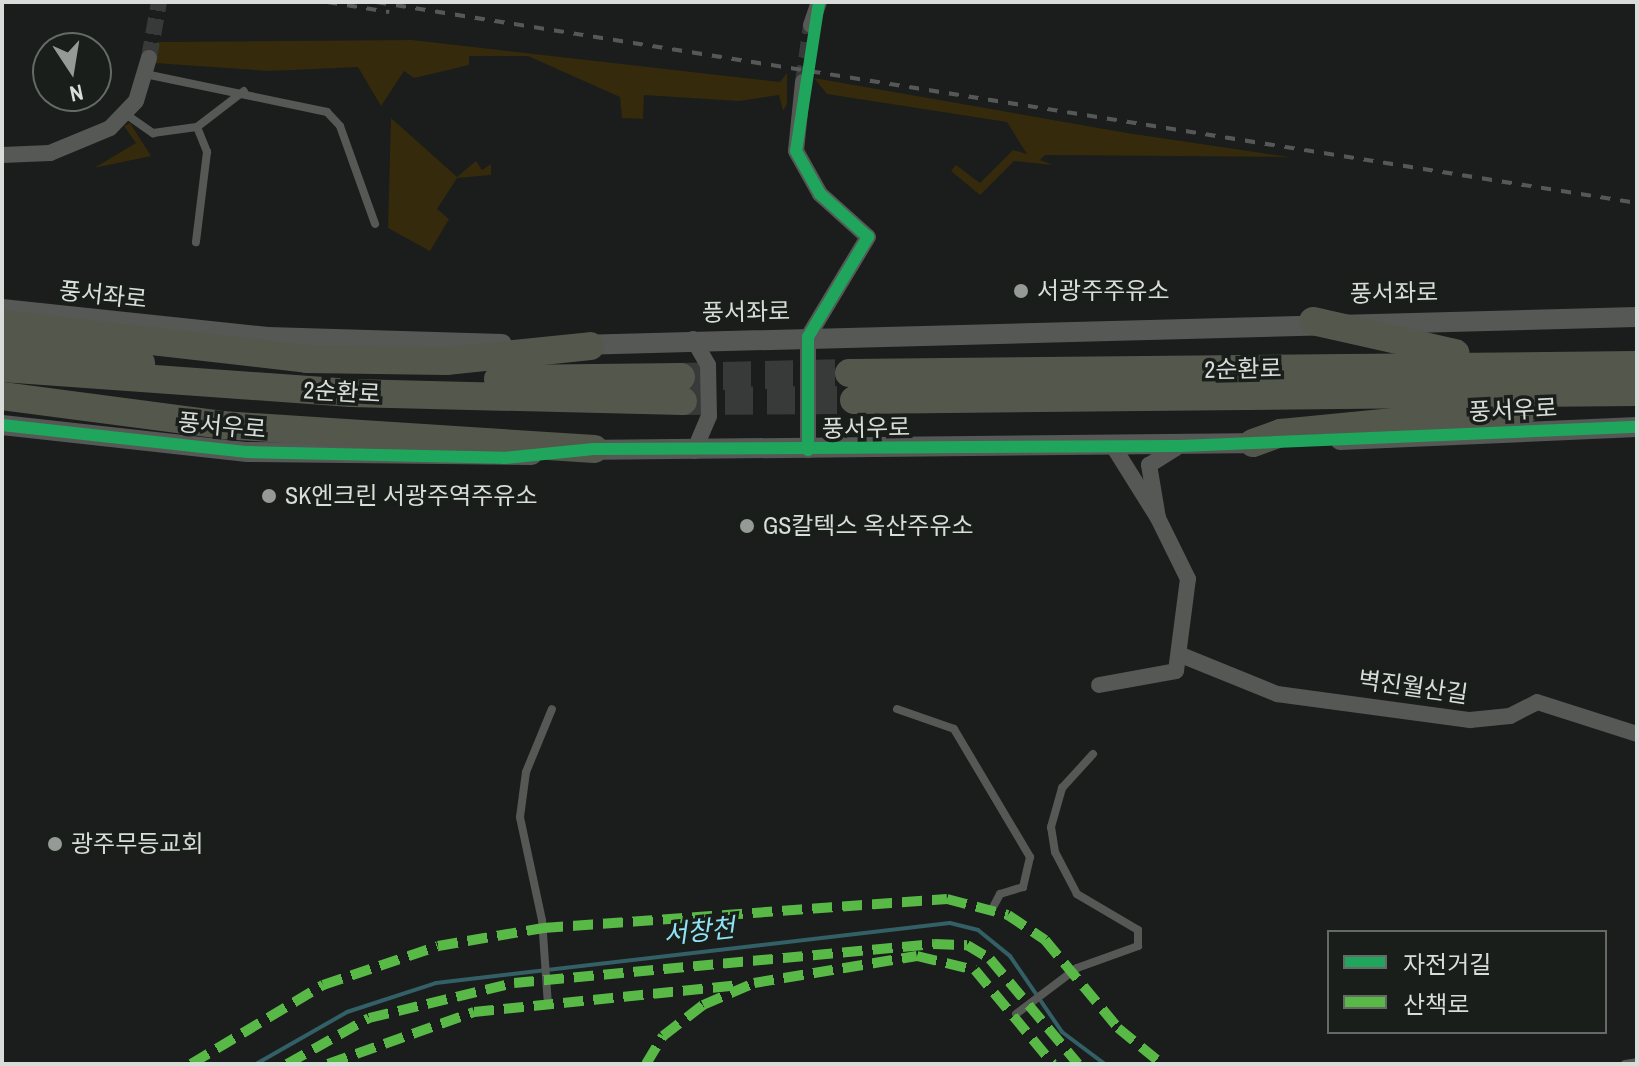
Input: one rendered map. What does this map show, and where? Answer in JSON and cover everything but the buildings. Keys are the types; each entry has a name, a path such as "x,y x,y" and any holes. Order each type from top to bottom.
{"highway":[{"path":"1313,321 1434,351 1563,366"},
{"path":"2,324 336,360 505,358 590,346"},
{"name":"2순환로","path":"2,348 319,376 682,389 351,393 2,368"},
{"name":"2순환로","path":"1637,365 852,386 1637,394"},
{"path":"1253,443 1281,433 1637,394"},
{"path":"2,396 222,425 594,449"}],"street":[{"path":"811,25 819,2"},
{"path":"2,155 50,153 95,137 127,115 147,66"},
{"path":"803,82 796,151 820,194 868,237 808,337 808,450"},
{"name":"풍서좌로","path":"2,309 315,340 590,346 693,339 1166,333 1313,321 1637,317"},
{"path":"693,339 708,365 709,416 694,451"},
{"name":"풍서우로","path":"2,425 311,455 504,458 594,449 694,451 1180,446 1637,427"},
{"path":"1099,685 1176,671 1181,655 1188,579 1158,518 1113,446"},
{"path":"1158,518 1149,465 1180,446"},
{"name":"벽진월산길","path":"1181,655 1277,694 1470,720 1510,716 1537,702 1637,734"}],"lane":[{"path":"147,66 327,112 340,126 375,224"},
{"path":"127,115 153,133 197,127 244,91"},
{"path":"196,242 207,152 197,127"},
{"path":"548,1003 544,933 520,817 526,772 552,709"},
{"path":"897,709 954,729 1030,857 1023,887 1000,894 992,909"},
{"path":"1016,1014 1062,978 1138,946 1138,930 1077,894 1055,852 1051,827 1062,788 1093,754"},
{"path":"1625,1064 1637,1062"}],"shaded area":[{"path":"412,40 780,82 787,73 787,104 783,111 779,95 739,101 644,95 643,119 622,118 620,97 528,56 469,56 469,65 414,78 404,71 381,106 358,67 269,71 154,63 157,42"},
{"path":"814,78 1127,133 1289,157 1045,155 1040,160 1053,165 1014,161 980,195 951,171 956,165 980,183 1013,150 1027,154 1007,122 827,94"},
{"path":"391,118 457,177 476,161 482,170 491,164 491,175 457,178 437,209 449,219 430,251 388,228"},
{"path":"130,123 151,156 94,168 136,143 124,126"}],"waterway":[{"name":"서창천","path":"256,1064 347,1012 436,983 950,923 978,930 1010,956 1062,1032 1105,1064"}],"tunnel":[{"path":"149,58 159,2"},
{"path":"803,82 811,25"},
{"path":"681,377 849,373"},
{"path":"683,401 854,400"}],"railway":[{"path":"327,2 389,12"},
{"path":"376,2 1637,203"}],"marked path":[{"path":"191,1064 323,985 438,946 543,928 947,899 1008,915 1045,940 1118,1028 1162,1064"},
{"path":"287,1064 369,1018 514,983 934,944 967,945 990,959 1078,1064"},
{"path":"646,1064 663,1036 703,1005 754,983 917,956 975,970 1053,1064"},
{"path":"328,1064 474,1012 738,985"}],"cycle path":[{"path":"808,450 808,337 868,237 820,194 796,151 819,2"},
{"path":"2,425 248,452 504,458 594,449 1180,446 1637,427"}],"place":[{"name":"서광주주유소","path":"1021,291"},
{"name":"SK엔크린 서광주역주유소","path":"269,496"},
{"name":"GS칼텍스 옥산주유소","path":"747,526"},
{"name":"광주무등교회","path":"55,844"}]}
